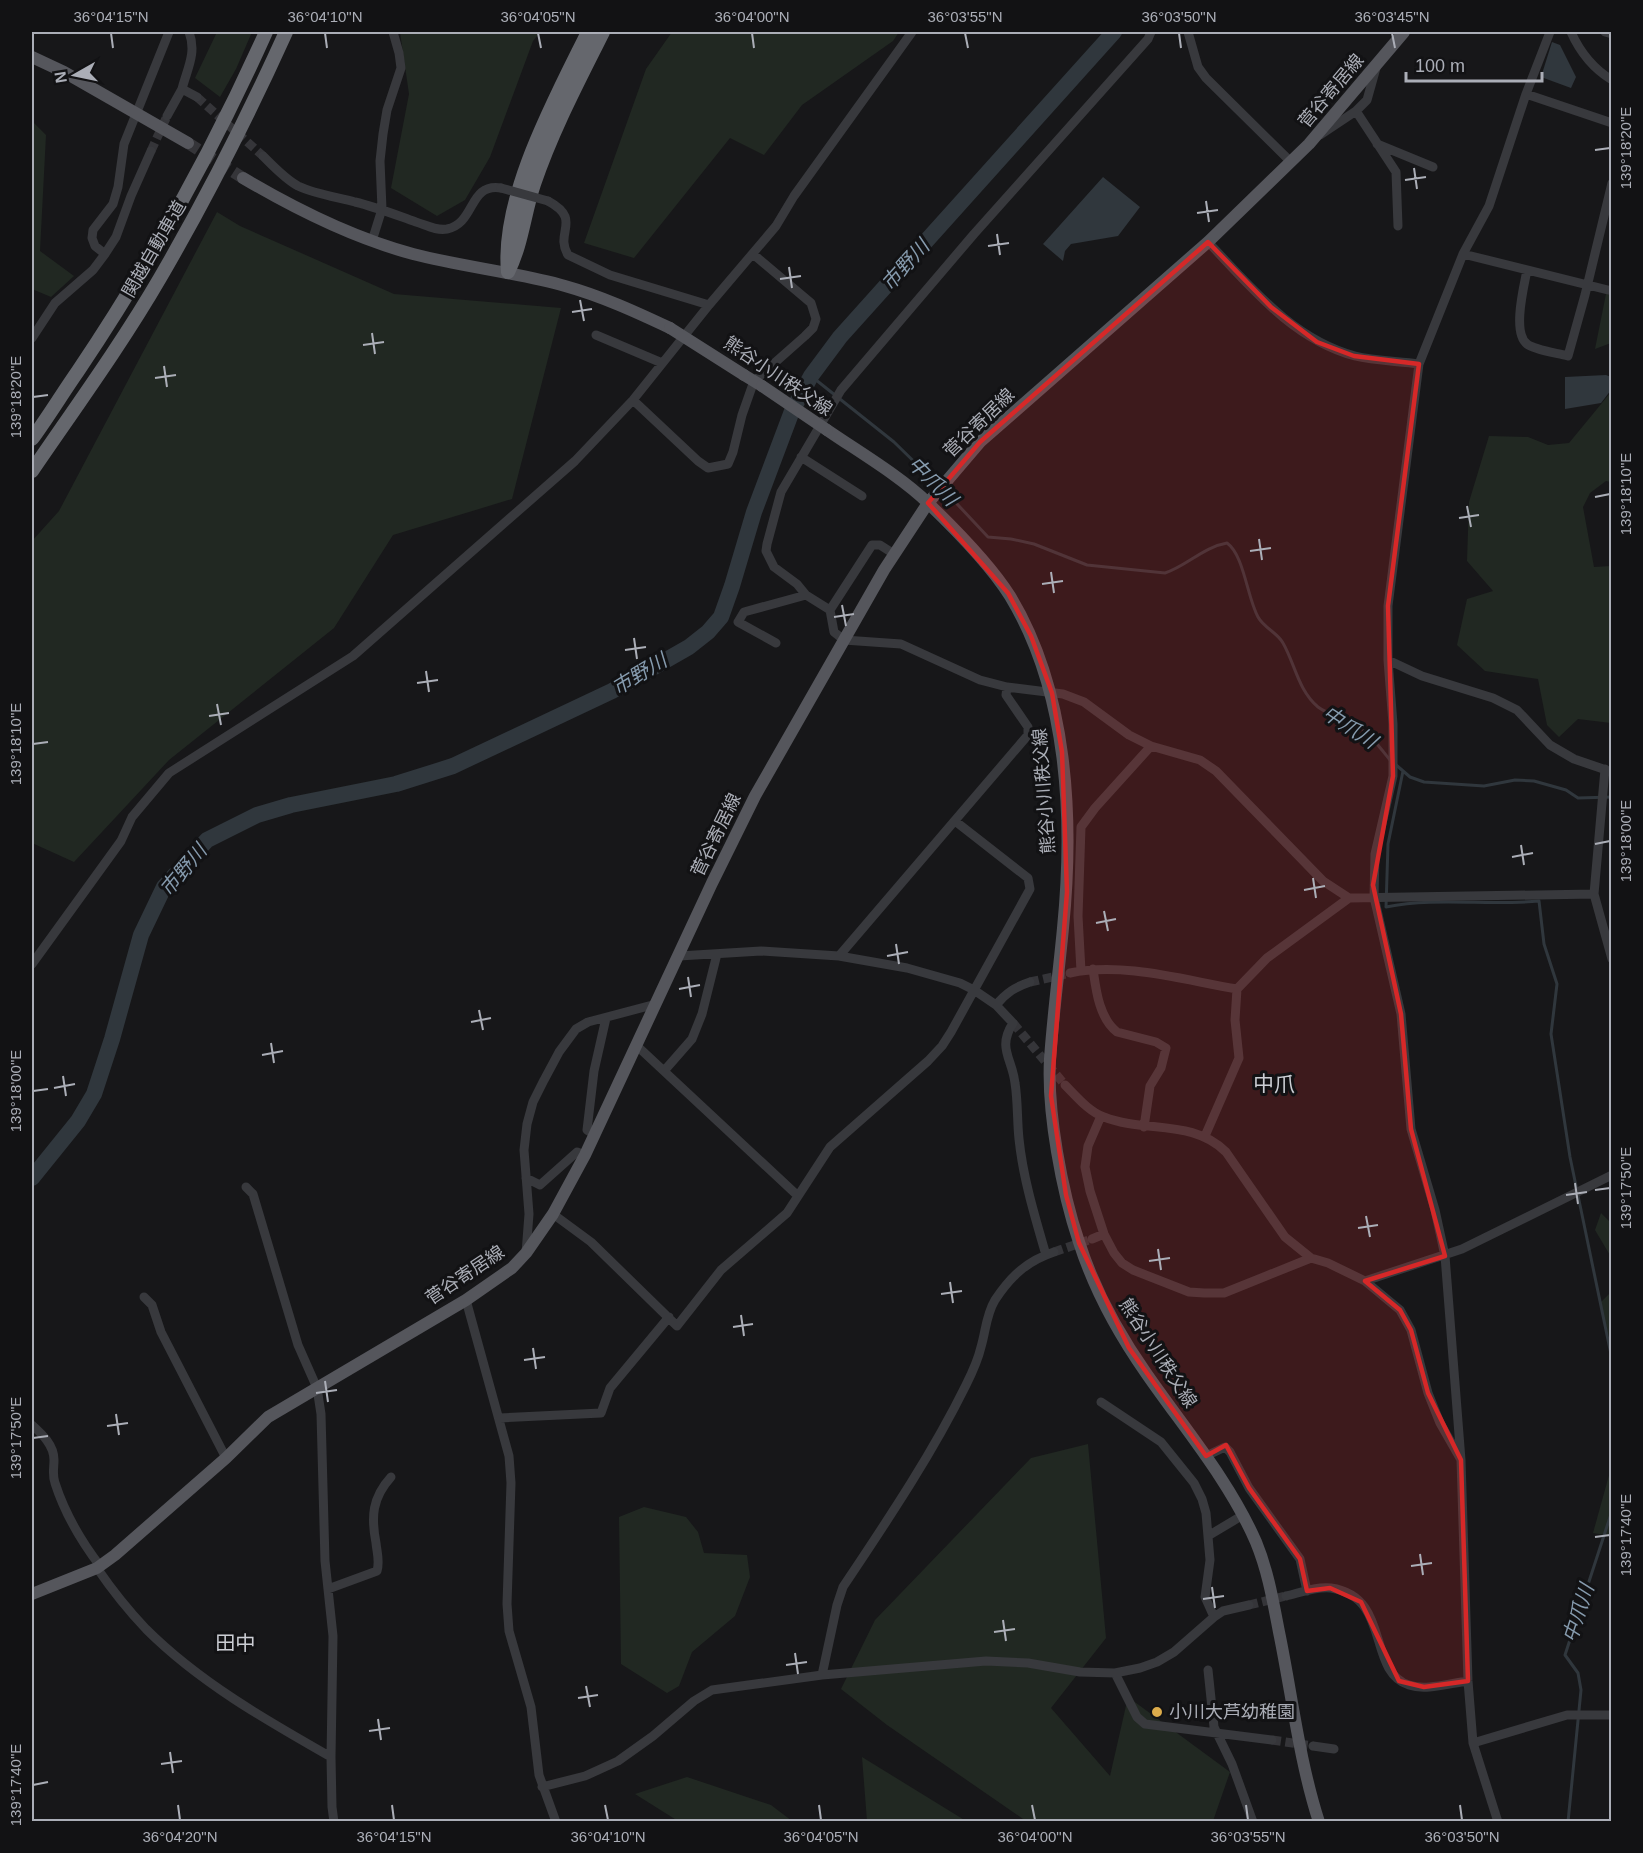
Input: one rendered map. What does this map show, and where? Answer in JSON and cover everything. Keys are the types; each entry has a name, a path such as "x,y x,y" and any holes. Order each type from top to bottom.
{"highway":[{"name":"関越自動車道","path":"32,439 143,268 201,163 266,32"},
{"name":"関越自動車道","path":"32,471 160,279 228,151 286,32"},
{"path":"508,272 506,251 512,219 530,158 555,99 588,32"},
{"path":"508,272 518,253 534,186 545,154 603,32"}],"main road":[{"name":"菅谷寄居線","path":"32,1594 98,1567 226,1458 268,1417 466,1300 512,1268 553,1214 585,1155 755,796 894,554 928,503 980,442 1208,242 1291,162 1404,32"},
{"path":"32,57 64,72 188,143"},
{"name":"熊谷小川秩父線","path":"243,178 305,212 372,241 412,254 508,272 565,286 600,297 670,328 827,430 928,503 964,540 1008,593 1031,636 1052,693 1063,764 1067,821 1067,892 1050,1062 1054,1128 1066,1195 1079,1243 1104,1305 1145,1372 1206,1456 1243,1515 1257,1545 1268,1577 1287,1670 1298,1746 1319,1821"}],"street":[{"path":"105,254 95,246 92,238 93,230 113,204 118,187 124,144 169,32"},
{"path":"167,116 182,89 192,59 192,40 189,32"},
{"path":"372,241 382,209 380,162 383,134 387,110 400,68 399,53 393,32"},
{"path":"32,964 121,842 132,817 169,773 353,656 575,461 633,400 776,226 794,196 912,32"},
{"path":"830,610 806,595 797,584 774,567 766,551 781,492 841,390 974,234 1148,39 1151,32"},
{"path":"1188,32 1198,66 1206,78 1291,162"},
{"path":"1498,1821 1473,1743 1468,1681 1461,1460 1445,1256 1435,1210 1411,1130 1401,1014 1374,897 1376,854 1393,776 1388,606 1419,364 1463,254 1489,206 1526,94 1550,32"},
{"path":"1570,32 1589,63 1611,80"},
{"path":"1605,32 1611,34"},
{"path":"1313,139 1356,111 1367,100 1377,64"},
{"path":"182,89 197,97"},
{"path":"1526,94 1611,123"},
{"path":"1356,111 1396,172 1398,226"},
{"path":"1377,144 1432,167"},
{"path":"32,338 55,303 93,270 116,237 151,151"},
{"path":"263,156 296,185 325,195 382,209 435,229 446,229 457,225 464,219 478,194 494,187 548,201 559,207 567,221 564,244 568,255 610,275 709,305"},
{"path":"1527,270 1520,307 1520,331 1523,339 1527,345 1568,356 1611,183"},
{"path":"1208,242 1271,307 1294,327 1317,342 1354,356 1419,364"},
{"path":"633,400 708,468 728,464 753,380 805,336 813,328 816,319 811,303 753,254"},
{"path":"1463,254 1611,291"},
{"path":"596,335 662,363"},
{"path":"801,457 862,496"},
{"path":"894,554 880,544 872,546 830,610 834,632 844,640 900,644 981,680 1007,687 1063,694 1084,702 1129,735 1151,746 1200,760 1216,771 1323,881 1349,898"},
{"path":"776,644 738,621 744,612 806,595"},
{"path":"1388,660 1422,676 1493,698 1517,710 1550,745 1574,759 1608,770 1594,894 1611,959"},
{"path":"839,956 1028,735 1028,727 1006,695 1007,687"},
{"path":"1080,971 1078,916 1081,827 1095,807 1151,746"},
{"path":"553,1214 591,1242 677,1326 721,1270 787,1213 830,1146 928,1061 942,1046 1030,889 1030,882 1025,875 955,821"},
{"path":"1205,1136 1239,1058 1235,1020 1237,989 1267,958 1349,898 1594,894"},
{"path":"679,956 761,951 839,956 907,968 960,983 974,990 996,1005 1013,1023 1006,1033 1005,1048 1016,1084 1019,1140 1028,1194 1050,1253 1027,1263 995,1300 986,1319 977,1360 949,1419 913,1483 843,1587 822,1676"},
{"path":"664,1071 692,1039 702,1014 717,954"},
{"path":"1070,973 1093,969 1115,969 1237,989"},
{"path":"1093,969 1102,1011 1111,1028 1117,1032 1156,1042 1166,1048 1161,1068 1150,1086 1144,1126"},
{"path":"996,1005 1015,987 1030,982"},
{"path":"525,1253 529,1214 524,1150 533,1102 544,1080 559,1052 576,1029 588,1022 656,1004"},
{"path":"594,1134 587,1130 594,1071 606,1018"},
{"path":"636,1045 798,1196"},
{"path":"1065,1085 1101,1116 1123,1123 1186,1130 1205,1136 1226,1152 1285,1237 1296,1248 1311,1258 1328,1263 1365,1281 1400,1310 1411,1329 1428,1393 1440,1423 1461,1460"},
{"path":"1101,1116 1088,1146 1085,1167 1104,1234 1122,1263 1133,1270 1189,1292 1224,1293 1311,1258"},
{"path":"526,1178 540,1185 577,1152 585,1155"},
{"path":"1365,1281 1462,1250 1611,1175"},
{"path":"246,1187 253,1194 298,1345 317,1388 321,1414 325,1561 333,1636 331,1757 334,1821"},
{"path":"1092,1239 1104,1234"},
{"path":"144,1298 152,1305 160,1332 226,1458"},
{"path":"466,1300 509,1456 511,1483 507,1604 509,1631 531,1707 542,1787 556,1821"},
{"path":"500,1418 602,1413 610,1388 669,1317"},
{"path":"1101,1402 1146,1431 1169,1450 1194,1483 1202,1499 1208,1536 1210,1560 1205,1597 1214,1617"},
{"path":"32,1425 51,1446 54,1457 54,1481 68,1515 82,1542 122,1602 148,1630 227,1695 331,1757"},
{"path":"1206,1456 1225,1447 1230,1452 1249,1488 1300,1559 1307,1591"},
{"path":"328,1589 377,1571 379,1563 374,1533 374,1509 377,1496 391,1477"},
{"path":"1208,1536 1243,1515"},
{"path":"1286,1596 1330,1588 1350,1594 1361,1602 1376,1628 1380,1648 1390,1669 1399,1681 1410,1686 1424,1687 1468,1681"},
{"path":"542,1787 585,1776 618,1761 653,1736 694,1701 712,1690 822,1676 986,1661 1028,1663 1080,1672 1115,1672 1140,1668 1174,1652 1223,1611 1249,1605"},
{"path":"1208,1670 1212,1719 1253,1821"},
{"path":"1115,1672 1137,1717 1144,1724 1272,1740"},
{"path":"1473,1743 1567,1715 1611,1715"},
{"path":"1312,1746 1334,1749"}],"highlighted area":[{"path":"1208,242 1271,307 1317,342 1354,356 1419,364 1388,606 1393,776 1373,885 1401,1014 1411,1129 1445,1256 1365,1281 1400,1310 1411,1330 1428,1393 1461,1460 1468,1681 1424,1687 1399,1681 1361,1602 1330,1588 1307,1591 1300,1559 1249,1488 1226,1445 1206,1456 1129,1348 1079,1243 1066,1195 1051,1096 1067,892 1062,752 1052,693 1031,636 1008,593 928,503 980,442"}],"shaded area":[{"path":"217,32 252,32 236,69 220,97 195,78"},
{"path":"400,32 540,32 533,41 490,157 465,200 437,216 391,188 409,94"},
{"path":"672,32 899,32 893,41 802,105 764,155 730,138 634,258 584,243 646,69"},
{"path":"1552,42 1560,45 1576,77 1571,88 1541,77"},
{"path":"32,121 46,135 40,251 74,276 51,297 32,289"},
{"path":"1103,177 1140,207 1118,236 1071,244 1065,251 1063,261 1043,244"},
{"path":"217,212 240,226 394,294 561,308 512,499 393,535 334,628 169,760 74,862 32,843 32,541 59,511"},
{"path":"1606,294 1611,295 1611,343 1595,349"},
{"path":"1606,375 1611,377 1611,390 1601,403 1565,409 1565,377"},
{"path":"1611,392 1611,482 1606,481 1590,493 1583,507 1594,567 1611,566 1611,723 1578,719 1559,737 1547,725 1538,679 1485,671 1457,645 1467,599 1493,591 1467,561 1469,502 1489,436 1528,437 1548,445 1569,443"},
{"path":"1601,1213 1611,1223 1611,1257 1595,1230"},
{"path":"1611,1292 1611,1344 1600,1303"},
{"path":"1088,1444 1106,1638 1051,1708 1110,1776 1128,1697 1230,1772 1213,1821 1026,1821 887,1725 841,1689 875,1620 1031,1458"},
{"path":"1611,1468 1611,1536 1593,1533"},
{"path":"644,1507 686,1517 698,1532 704,1553 747,1555 750,1577 735,1616 692,1652 679,1686 667,1693 621,1664 619,1517"},
{"path":"862,1757 966,1821 867,1821"},
{"path":"687,1777 771,1805 792,1821 678,1821 635,1794"}],"waterway":[{"name":"市野川","path":"32,1178 78,1121 94,1094 141,935 164,887 207,840 257,815 291,805 396,784 453,766 612,691 689,647 708,632 721,617 754,512 792,411 811,376 840,337 1114,32"},
{"name":"中爪川","path":"811,376 894,442 939,486"},
{"name":"中爪川","path":"944,490 988,537 1034,544 1087,565 1165,573 1210,548 1227,543 1233,549 1241,566 1258,617 1283,643 1301,685 1311,700 1329,714 1351,722 1363,730 1390,760"},
{"path":"1395,764 1410,777 1424,782 1484,786 1515,780 1534,781 1566,790 1578,798 1612,797"},
{"name":"中爪川","path":"1403,771 1388,844 1386,907 1444,902 1539,901 1544,944 1557,984 1551,1034 1570,1157 1612,1359"},
{"name":"中爪川","path":"1568,1822 1581,1690 1578,1673 1565,1655 1612,1511"}],"tunnel":[{"path":"197,97 263,156"},
{"path":"151,151 167,116"},
{"path":"188,143 243,178"},
{"path":"1030,982 1070,973"},
{"path":"1013,1023 1065,1085"},
{"path":"1054,1252 1092,1239"},
{"path":"1249,1605 1286,1596"},
{"path":"1272,1740 1313,1746"}],"place":[{"name":"小川大芦幼稚園","path":"1157,1712"}],"district":[{"name":"中爪","path":"1274,1083"},
{"name":"田中","path":"235,1643"}]}
